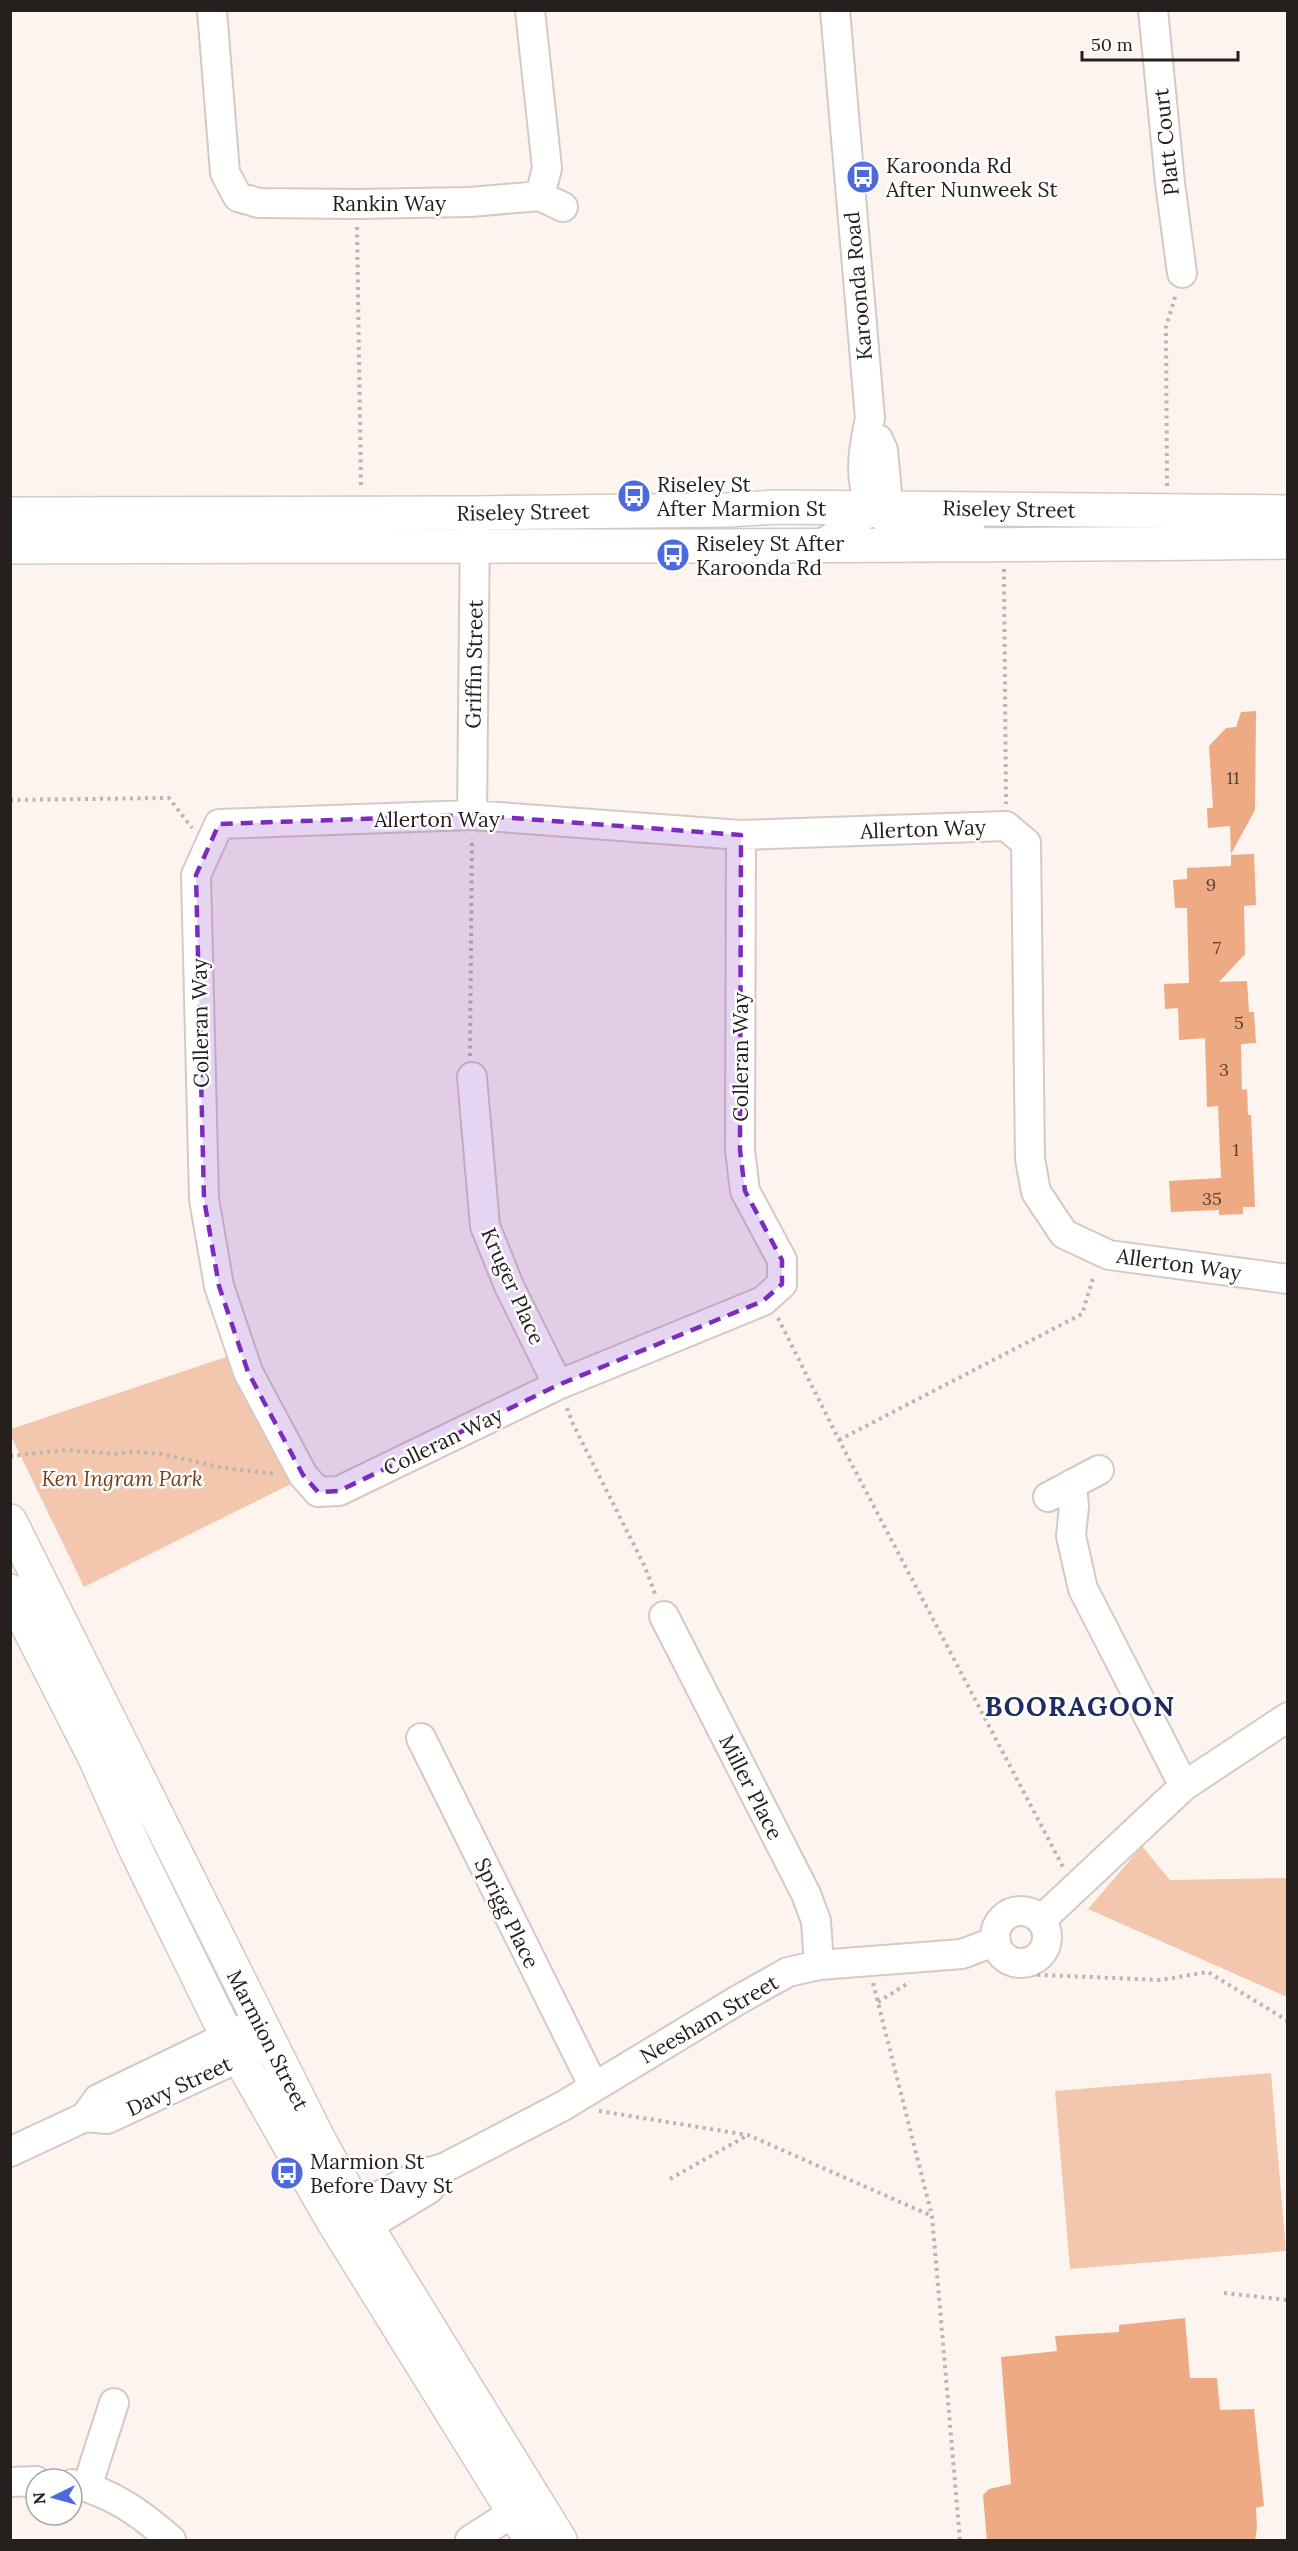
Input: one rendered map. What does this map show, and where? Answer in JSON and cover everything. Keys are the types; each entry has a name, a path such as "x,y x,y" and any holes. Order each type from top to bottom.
{"main road":[{"name":"Riseley Street","path":"10,547 142,546 475,529 776,507 1287,512"},
{"name":"Riseley Street","path":"10,514 822,543 998,555 1287,542"},
{"path":"10,564 102,564 142,546"},
{"name":"Marmion Street","path":"10,1521 265,2032 350,2224"},
{"name":"Marmion Street","path":"10,1591 95,1758 136,1850 233,2047 350,2224 531,2525"}],"street":[{"name":"Rankin Way","path":"212,10 225,174 230,207 259,203 552,202 530,10"},
{"name":"Karoonda Road","path":"835,10 870,418 883,450 887,493 875,508"},
{"name":"Platt Court","path":"1153,10 1170,183 1182,273"},
{"path":"822,543 875,508 895,528 968,530 998,555"},
{"name":"Griffin Street","path":"472,815 475,529"},
{"name":"Allerton Way","path":"213,836 472,815 741,835 1006,826 1026,843 1030,1159 1036,1192 1064,1234 1109,1255 1287,1279"},
{"name":"Colleran Way","path":"213,836 196,875 204,1199 219,1286 248,1372 303,1475 318,1492 339,1491 558,1384 764,1301 782,1284 782,1260 745,1191 740,1150 741,835"},
{"name":"Kruger Place","path":"472,1077 485,1226 509,1286 558,1384"},
{"path":"1099,1470 1060,1490 1074,1506 1071,1536 1083,1589 1184,1786"},
{"name":"Miller Place","path":"664,1616 806,1894 816,1921 819,1965"},
{"path":"1041,1920 1184,1786 1287,1717"},
{"name":"Sprigg Place","path":"421,1738 594,2087"},
{"path":"1019,1911 1029,1912 1041,1920 1047,1935 1046,1945 1041,1954 1034,1960 1019,1962 1005,1957 996,1941 997,1929 1002,1920 1010,1913 1019,1911"},
{"name":"Neesham Street","path":"350,2224 420,2174 444,2168 563,2106 788,1972 819,1965 962,1954 996,1941"},
{"name":"Davy Street","path":"10,2152 85,2117 107,2119 233,2047 265,2032"},
{"path":"84,2475 114,2403"},
{"path":"84,2487 139,2513 171,2541"},
{"path":"470,2541 531,2525"}],"path":[{"path":"356,204 361,496"},
{"path":"1167,493 1166,327 1182,273"},
{"path":"998,555 1006,826"},
{"path":"10,800 170,798 213,836"},
{"path":"472,815 469,1044 472,1077"},
{"path":"839,1440 1082,1314 1101,1251"},
{"path":"764,1301 782,1323 839,1440 1075,1890"},
{"path":"558,1384 573,1424 645,1567 664,1616"},
{"path":"12,1456 66,1450 116,1454 132,1452 161,1454 224,1468 303,1475"},
{"path":"868,1960 932,2216 960,2541"},
{"path":"1019,1962 1037,1975 1160,1980 1208,1972 1287,2021"},
{"path":"563,2106 748,2135 932,2216"},
{"path":"670,2179 748,2135"},
{"path":"1224,2293 1287,2300"}],"highlighted area":[{"path":"472,815 741,835 740,1150 745,1191 782,1260 782,1284 763,1301 558,1385 339,1491 318,1492 303,1475 248,1372 219,1286 204,1199 196,875 219,824"}],"green space":[{"name":"Ken Ingram Park","path":"229,1356 293,1483 84,1587 11,1436 11,1429"},
{"path":"1142,1846 1170,1880 1287,1878 1287,1997 1088,1909"},
{"path":"1271,2073 1286,2251 1070,2269 1055,2091"}],"building":[{"path":"1256,711 1255,810 1231,854 1230,826 1208,828 1207,808 1213,808 1209,746 1226,728 1236,727 1241,712"},
{"path":"1254,854 1256,905 1244,906 1245,954 1219,982 1247,981 1249,1012 1254,1012 1256,1043 1241,1044 1242,1090 1247,1089 1248,1115 1251,1115 1255,1207 1243,1207 1243,1214 1219,1215 1219,1210 1171,1212 1169,1181 1221,1178 1218,1106 1207,1107 1205,1038 1179,1040 1178,1008 1165,1009 1164,984 1189,983 1187,908 1175,908 1173,880 1187,879 1187,868 1231,866 1231,855"},
{"path":"1185,2318 1190,2378 1217,2378 1220,2410 1254,2409 1264,2506 1256,2508 1255,2541 987,2541 983,2495 989,2489 1011,2484 1001,2357 1057,2351 1055,2336 1119,2332 1119,2325"}],"place":[{"name":"Karoonda Rd After Nunweek St","path":"863,177"},
{"name":"Riseley St After Marmion St","path":"634,496"},
{"name":"Riseley St After Karoonda Rd","path":"673,555"},
{"name":"Marmion St Before Davy St","path":"287,2173"}],"district":[{"name":"BOORAGOON","path":"1080,1706"}]}
